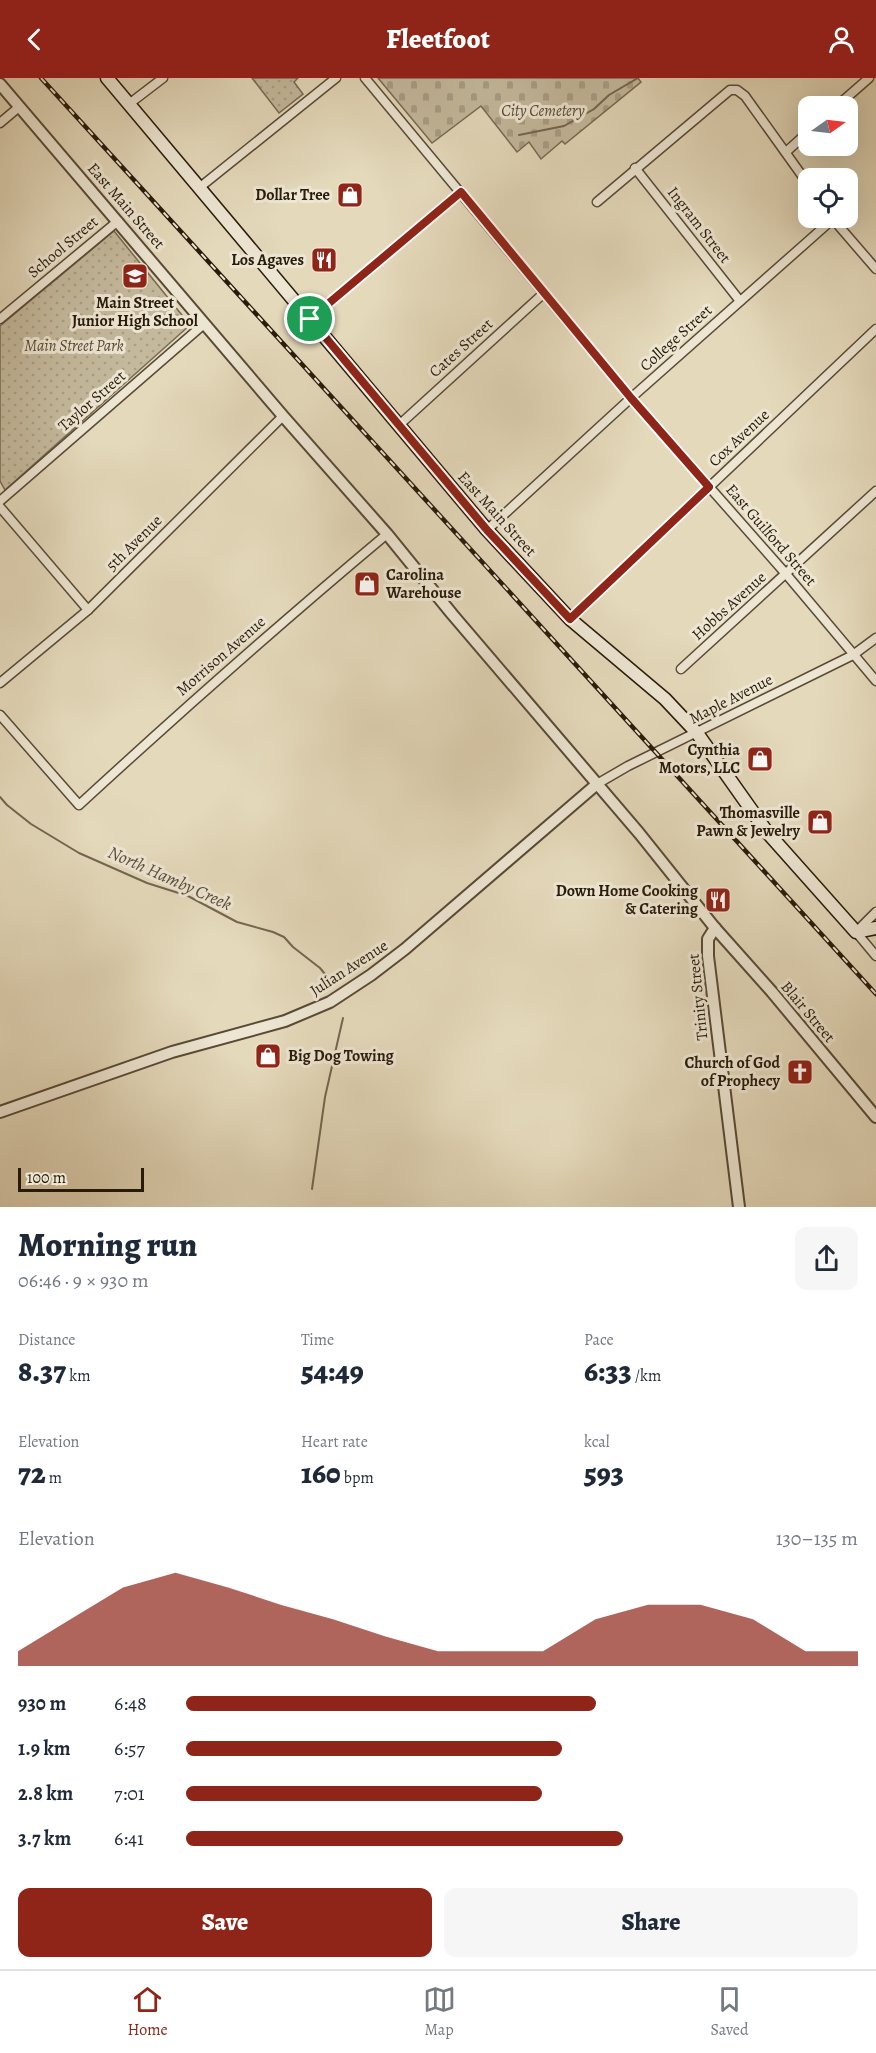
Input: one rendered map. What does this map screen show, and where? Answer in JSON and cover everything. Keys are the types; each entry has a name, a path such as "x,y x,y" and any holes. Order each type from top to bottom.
{"main road":[{"name":"East Main Street","path":"107,78 487,530 570,619 665,699 697,733 767,832 856,932"},
{"path":"856,932 876,928"}],"street":[{"path":"129,104 163,78"},
{"path":"199,188 336,78"},
{"name":"East Guilford Street","path":"365,78 631,398 786,574 876,681"},
{"path":"848,96 869,78"},
{"name":"East Main Street","path":"0,84 283,416 387,534 660,857 715,928"},
{"path":"597,202 730,90 738,90 745,96 798,169"},
{"path":"0,123 19,107"},
{"path":"786,152 798,141"},
{"name":"Ingram Street","path":"635,168 740,301"},
{"path":"310,319 461,192"},
{"name":"School Street","path":"0,319 118,221"},
{"name":"College Street","path":"487,530 822,228"},
{"path":"842,228 876,268"},
{"name":"Cates Street","path":"398,426 544,292"},
{"name":"Taylor Street","path":"0,501 204,324"},
{"name":"Cox Avenue","path":"570,619 876,328"},
{"name":"5th Avenue","path":"0,684 88,610 283,416"},
{"name":"Hobbs Avenue","path":"681,669 876,491"},
{"path":"0,507 88,610"},
{"name":"Morrison Avenue","path":"0,716 79,806 187,706 387,534"},
{"name":"Maple Avenue","path":"597,784 628,766 853,655 876,638"},
{"name":"Julian Avenue","path":"0,1112 172,1052 285,1021 330,1002 405,949 597,784"},
{"path":"856,932 876,912"},
{"name":"Blair Street","path":"715,928 772,992 876,1117"},
{"name":"Trinity Street","path":"715,928 708,939 708,956 739,1207"},
{"name":"East Main Street","path":"856,932 876,956"}],"green space":[{"path":"252,78 298,78 294,82 303,94 279,113"},
{"name":"City Cemetery","path":"378,78 638,78 641,82 565,144 562,141 541,159 529,142 517,152 481,106 432,143"},
{"name":"Main Street Park","path":"114,231 190,325 5,490 0,481 0,326"}],"waterway":[{"path":"519,135 564,126 594,109 609,95 638,78"},
{"name":"North Hamby Creek","path":"0,797 31,824 79,853 147,883 188,896 237,922 284,937 320,968 329,979"},
{"name":"North Hamby Creek","path":"312,1189 325,1097 343,1018"}],"railway":[{"path":"41,78 876,994"}],"place":[{"name":"Dollar Tree","path":"350,195"},
{"name":"Los Agaves","path":"324,260"},
{"name":"Main Street Junior High School","path":"135,276"},
{"name":"Carolina Warehouse","path":"367,584"},
{"name":"Cynthia Motors, LLC","path":"760,759"},
{"name":"Thomasville Pawn & Jewelry","path":"820,822"},
{"name":"Down Home Cooking & Catering","path":"718,900"},
{"name":"Big Dog Towing","path":"268,1056"},
{"name":"Church of God of Prophecy","path":"800,1072"}],"route":[{"path":"461,192 631,398 709,487 570,619 487,530 310,319 461,192"}]}
